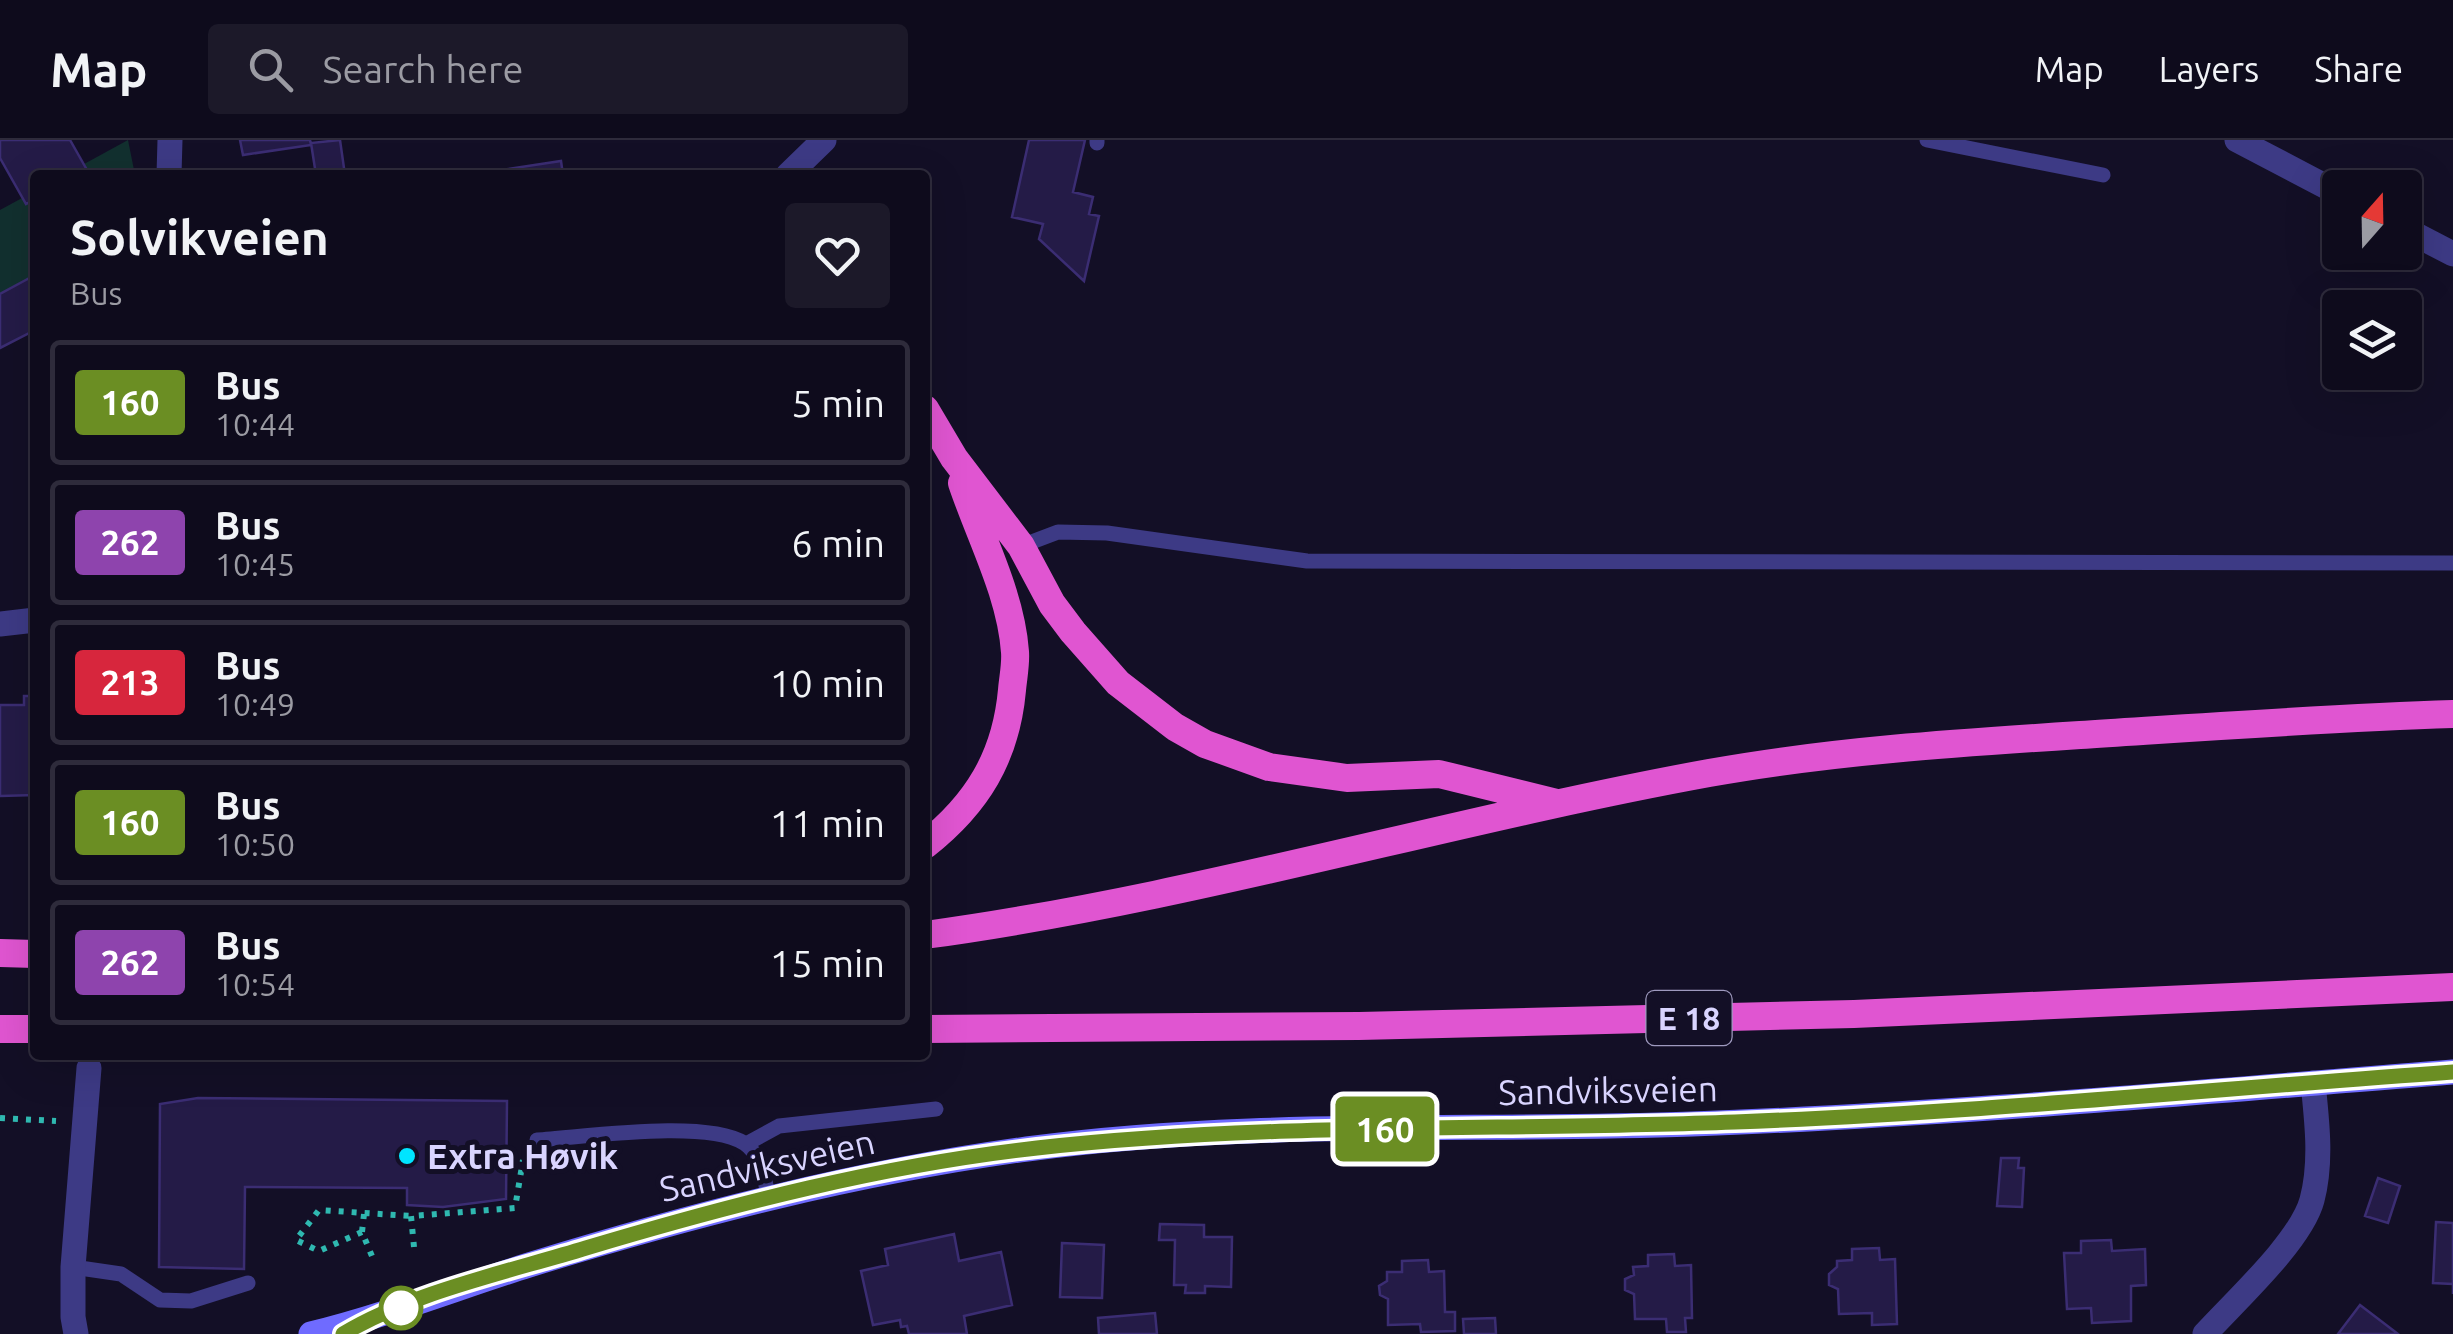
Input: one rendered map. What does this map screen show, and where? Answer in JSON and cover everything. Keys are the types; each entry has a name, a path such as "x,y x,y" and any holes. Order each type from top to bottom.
{"highway":[{"path":"930,417 954,458 1021,546 1052,604 1118,682 1148,708 1205,744 1268,767 1309,774 1376,778 1439,774 1562,804"},
{"path":"930,841 952,824 991,773 1010,714 1016,652 1002,591 954,458"},
{"path":"930,934 1158,896 1562,804 1709,774 1848,753 2327,718 2453,714"},
{"path":"0,954 30,954"},
{"name":"E 18","path":"930,1029 1358,1026 1854,1014 2453,987"},
{"path":"0,1029 30,1029"}],"main road":[{"name":"Sandviksveien","path":"310,1334 367,1320 530,1265 769,1198 947,1161 1124,1139 1318,1130 1851,1118 2453,1072"},
{"name":"Sandviksveien","path":"344,1334 367,1320"}],"street":[{"path":"169,170 170,140"},
{"path":"793,170 824,140"},
{"path":"2237,140 2322,185"},
{"path":"2422,238 2453,254"},
{"path":"0,624 30,621"},
{"path":"76,1334 72,1318 72,1266 88,1068"},
{"path":"2205,1334 2296,1234 2312,1203 2318,1163 2314,1083"}],"lane":[{"path":"1927,140 2103,175"},
{"path":"1021,546 1058,532 1106,532 1326,562 2453,563"},
{"path":"746,1144 779,1126 936,1108"},
{"path":"537,1140 717,1132 746,1144 760,1162 769,1198"},
{"path":"72,1266 121,1274 160,1300 191,1301 248,1283"}],"path":[{"path":"0,1118 82,1122"},
{"path":"362,1232 319,1251 296,1240 319,1210 411,1216 515,1208 525,1151 537,1140"},
{"path":"364,1214 362,1232 374,1261"},
{"path":"411,1216 414,1247"}],"green space":[{"path":"128,140 134,170 73,170"},
{"path":"30,194 30,320 0,332 0,210"}],"building":[{"path":"0,140 70,140 87,170 30,170 30,202 26,204 0,158"},
{"path":"240,140 310,140 311,145 243,155"},
{"path":"340,140 344,170 315,170 311,143"},
{"path":"1029,140 1085,140 1073,192 1093,197 1089,214 1099,216 1084,281 1039,239 1043,224 1012,217"},
{"path":"561,161 562,170 502,170"},
{"path":"30,278 30,333 0,348 0,294"},
{"path":"24,696 30,696 30,795 0,796 0,705 24,705"},
{"path":"198,1098 507,1101 506,1199 443,1207 407,1205 407,1188 245,1187 244,1269 159,1267 160,1104"},
{"path":"2001,1158 2019,1158 2018,1168 2024,1168 2022,1207 1997,1206"},
{"path":"2378,1178 2400,1186 2388,1223 2365,1216"},
{"path":"2436,1222 2453,1223 2453,1284 2433,1283"},
{"path":"1160,1224 1204,1225 1204,1237 1232,1237 1231,1287 1205,1286 1205,1293 1185,1293 1186,1285 1174,1285 1175,1240 1159,1240"},
{"path":"954,1234 959,1261 1001,1252 1012,1305 964,1316 967,1334 909,1334 900,1320 873,1325 861,1271 888,1265 885,1249"},
{"path":"2111,1240 2112,1251 2145,1249 2146,1285 2131,1286 2131,1321 2092,1323 2091,1308 2067,1309 2064,1253 2081,1253 2081,1241"},
{"path":"1062,1243 1104,1245 1102,1298 1060,1297"},
{"path":"1879,1248 1880,1260 1895,1259 1897,1324 1872,1325 1872,1313 1839,1314 1838,1289 1829,1285 1829,1274 1837,1267 1837,1261 1852,1260 1852,1249"},
{"path":"1674,1254 1675,1266 1691,1265 1692,1318 1685,1318 1686,1332 1667,1332 1666,1319 1635,1319 1634,1294 1625,1290 1625,1279 1634,1275 1633,1267 1648,1266 1648,1255"},
{"path":"1428,1260 1429,1272 1444,1271 1445,1312 1455,1312 1455,1331 1421,1332 1420,1324 1388,1325 1388,1299 1380,1295 1379,1286 1387,1281 1387,1272 1402,1272 1402,1261"},
{"path":"2360,1305 2398,1334 2338,1334"},
{"path":"1155,1313 1157,1334 1099,1334 1098,1318"},
{"path":"1495,1318 1496,1334 1464,1334 1463,1319"}],"bus line":[{"name":"160","path":"343,1334 367,1320 442,1293 658,1227 817,1186 1033,1148 1124,1139 1318,1130 1851,1118 2453,1072"}],"place":[{"name":"Extra Høvik","path":"407,1156"}]}
